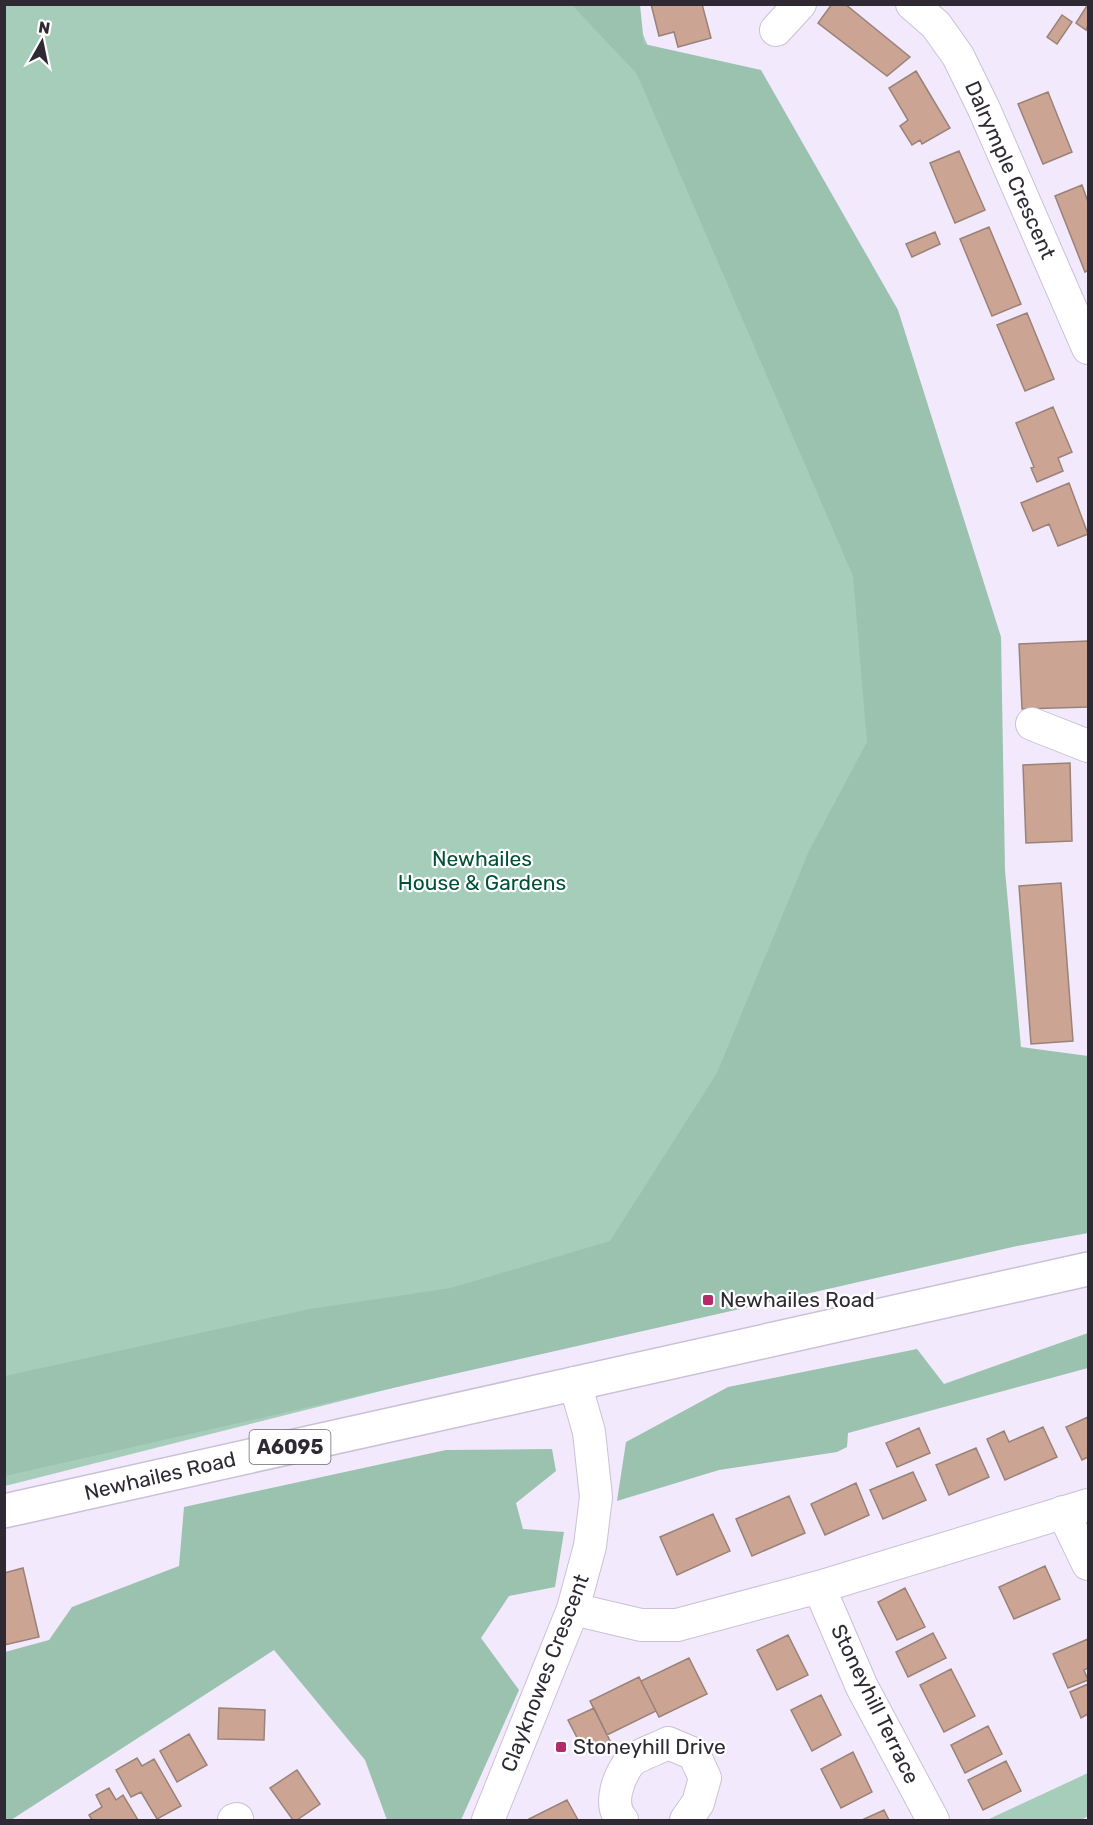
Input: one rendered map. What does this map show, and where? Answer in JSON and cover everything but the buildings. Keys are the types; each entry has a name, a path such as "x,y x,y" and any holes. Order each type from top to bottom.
{"main road":[{"name":"Newhailes Road","path":"4,1511 1089,1269"}],"street":[{"path":"776,30 800,4"},
{"name":"Dalrymple Crescent","path":"912,4 936,25 958,56 984,109 1089,348"},
{"path":"1032,724 1089,746"},
{"name":"Clayknowes Crescent","path":"489,1821 573,1609 590,1546 596,1497 589,1432 575,1383"},
{"path":"573,1609 641,1625 677,1625 819,1587 1076,1508 1089,1564"},
{"name":"Stoneyhill Terrace","path":"819,1587 862,1687 933,1821"},
{"path":"622,1821 617,1815 615,1790 630,1761 668,1743 694,1754 705,1778 699,1803 686,1821"}],"green space":[{"name":"Newhailes House & Gardens","path":"5,5 630,5 924,674 1054,1221 5,1486"},
{"path":"572,5 640,5 644,44 761,70 898,310 1001,637 1005,870 1021,1047 1088,1056 1088,1233 1017,1246 5,1476 5,1376 310,1309 451,1288 610,1241 717,1073 809,851 867,742 853,576 637,74"},
{"path":"1088,1333 1088,1368 848,1433 847,1447 837,1452 719,1470 617,1501 626,1442 728,1387 917,1349 944,1384"},
{"path":"552,1449 556,1471 516,1503 523,1529 564,1532 555,1587 509,1596 481,1638 519,1690 461,1820 387,1820 365,1760 274,1650 11,1820 5,1820 5,1652 49,1640 72,1607 179,1566 184,1507 446,1450"},
{"path":"1088,1773 1088,1816 1081,1820 987,1820"}],"place":[{"name":"Newhailes Road","path":"708,1300"},
{"name":"Stoneyhill Drive","path":"561,1747"}]}
